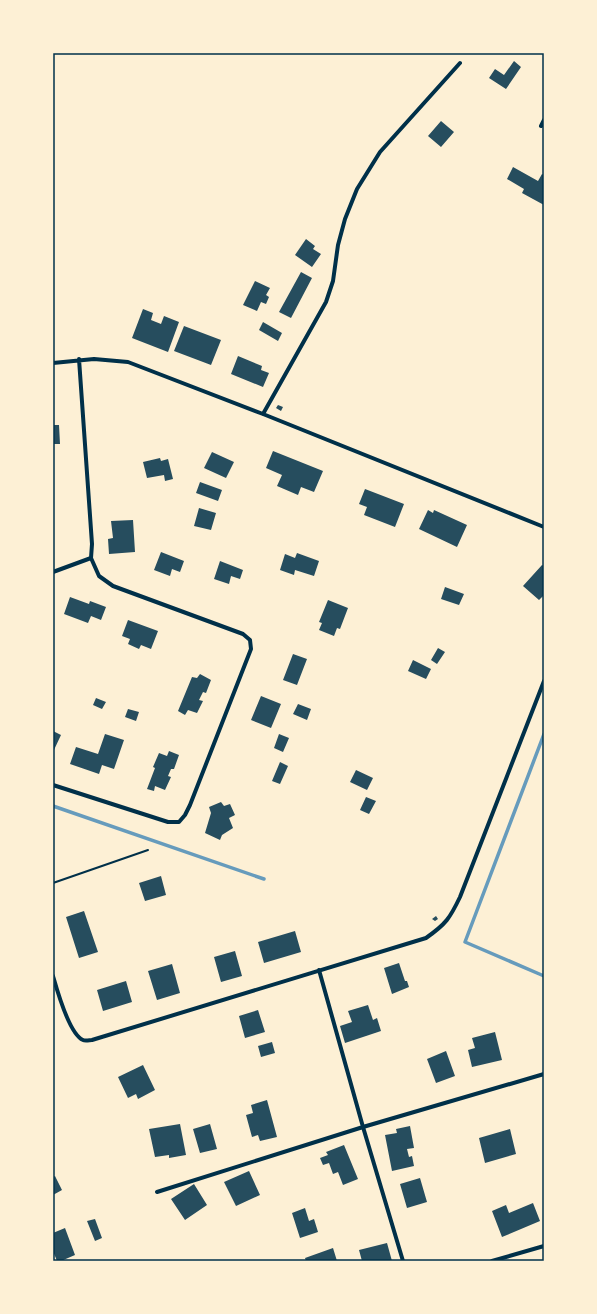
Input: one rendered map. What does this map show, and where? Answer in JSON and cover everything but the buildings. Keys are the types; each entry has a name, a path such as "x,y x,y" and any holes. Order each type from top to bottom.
{"street":[{"path":"263,414 326,302 333,281 338,245 345,219 357,189 380,152 460,63"},
{"path":"540,126 544,120"},
{"path":"53,363 94,359 128,362 263,414 544,527"},
{"path":"53,785 168,822 178,822 185,815 190,805 251,649 250,640 243,634 114,586 99,576 91,558 92,544 79,360"},
{"path":"53,572 91,558"},
{"path":"53,976 63,1007 74,1031 83,1040 92,1040 426,938 440,928 451,916 469,874 544,681"},
{"path":"319,970 363,1127 403,1261"},
{"path":"157,1192 363,1127 544,1074"},
{"path":"492,1261 544,1246"}],"path":[{"path":"53,883 148,850"}],"waterway":[{"path":"544,734 465,942 544,976"},
{"path":"53,806 264,879"}]}
